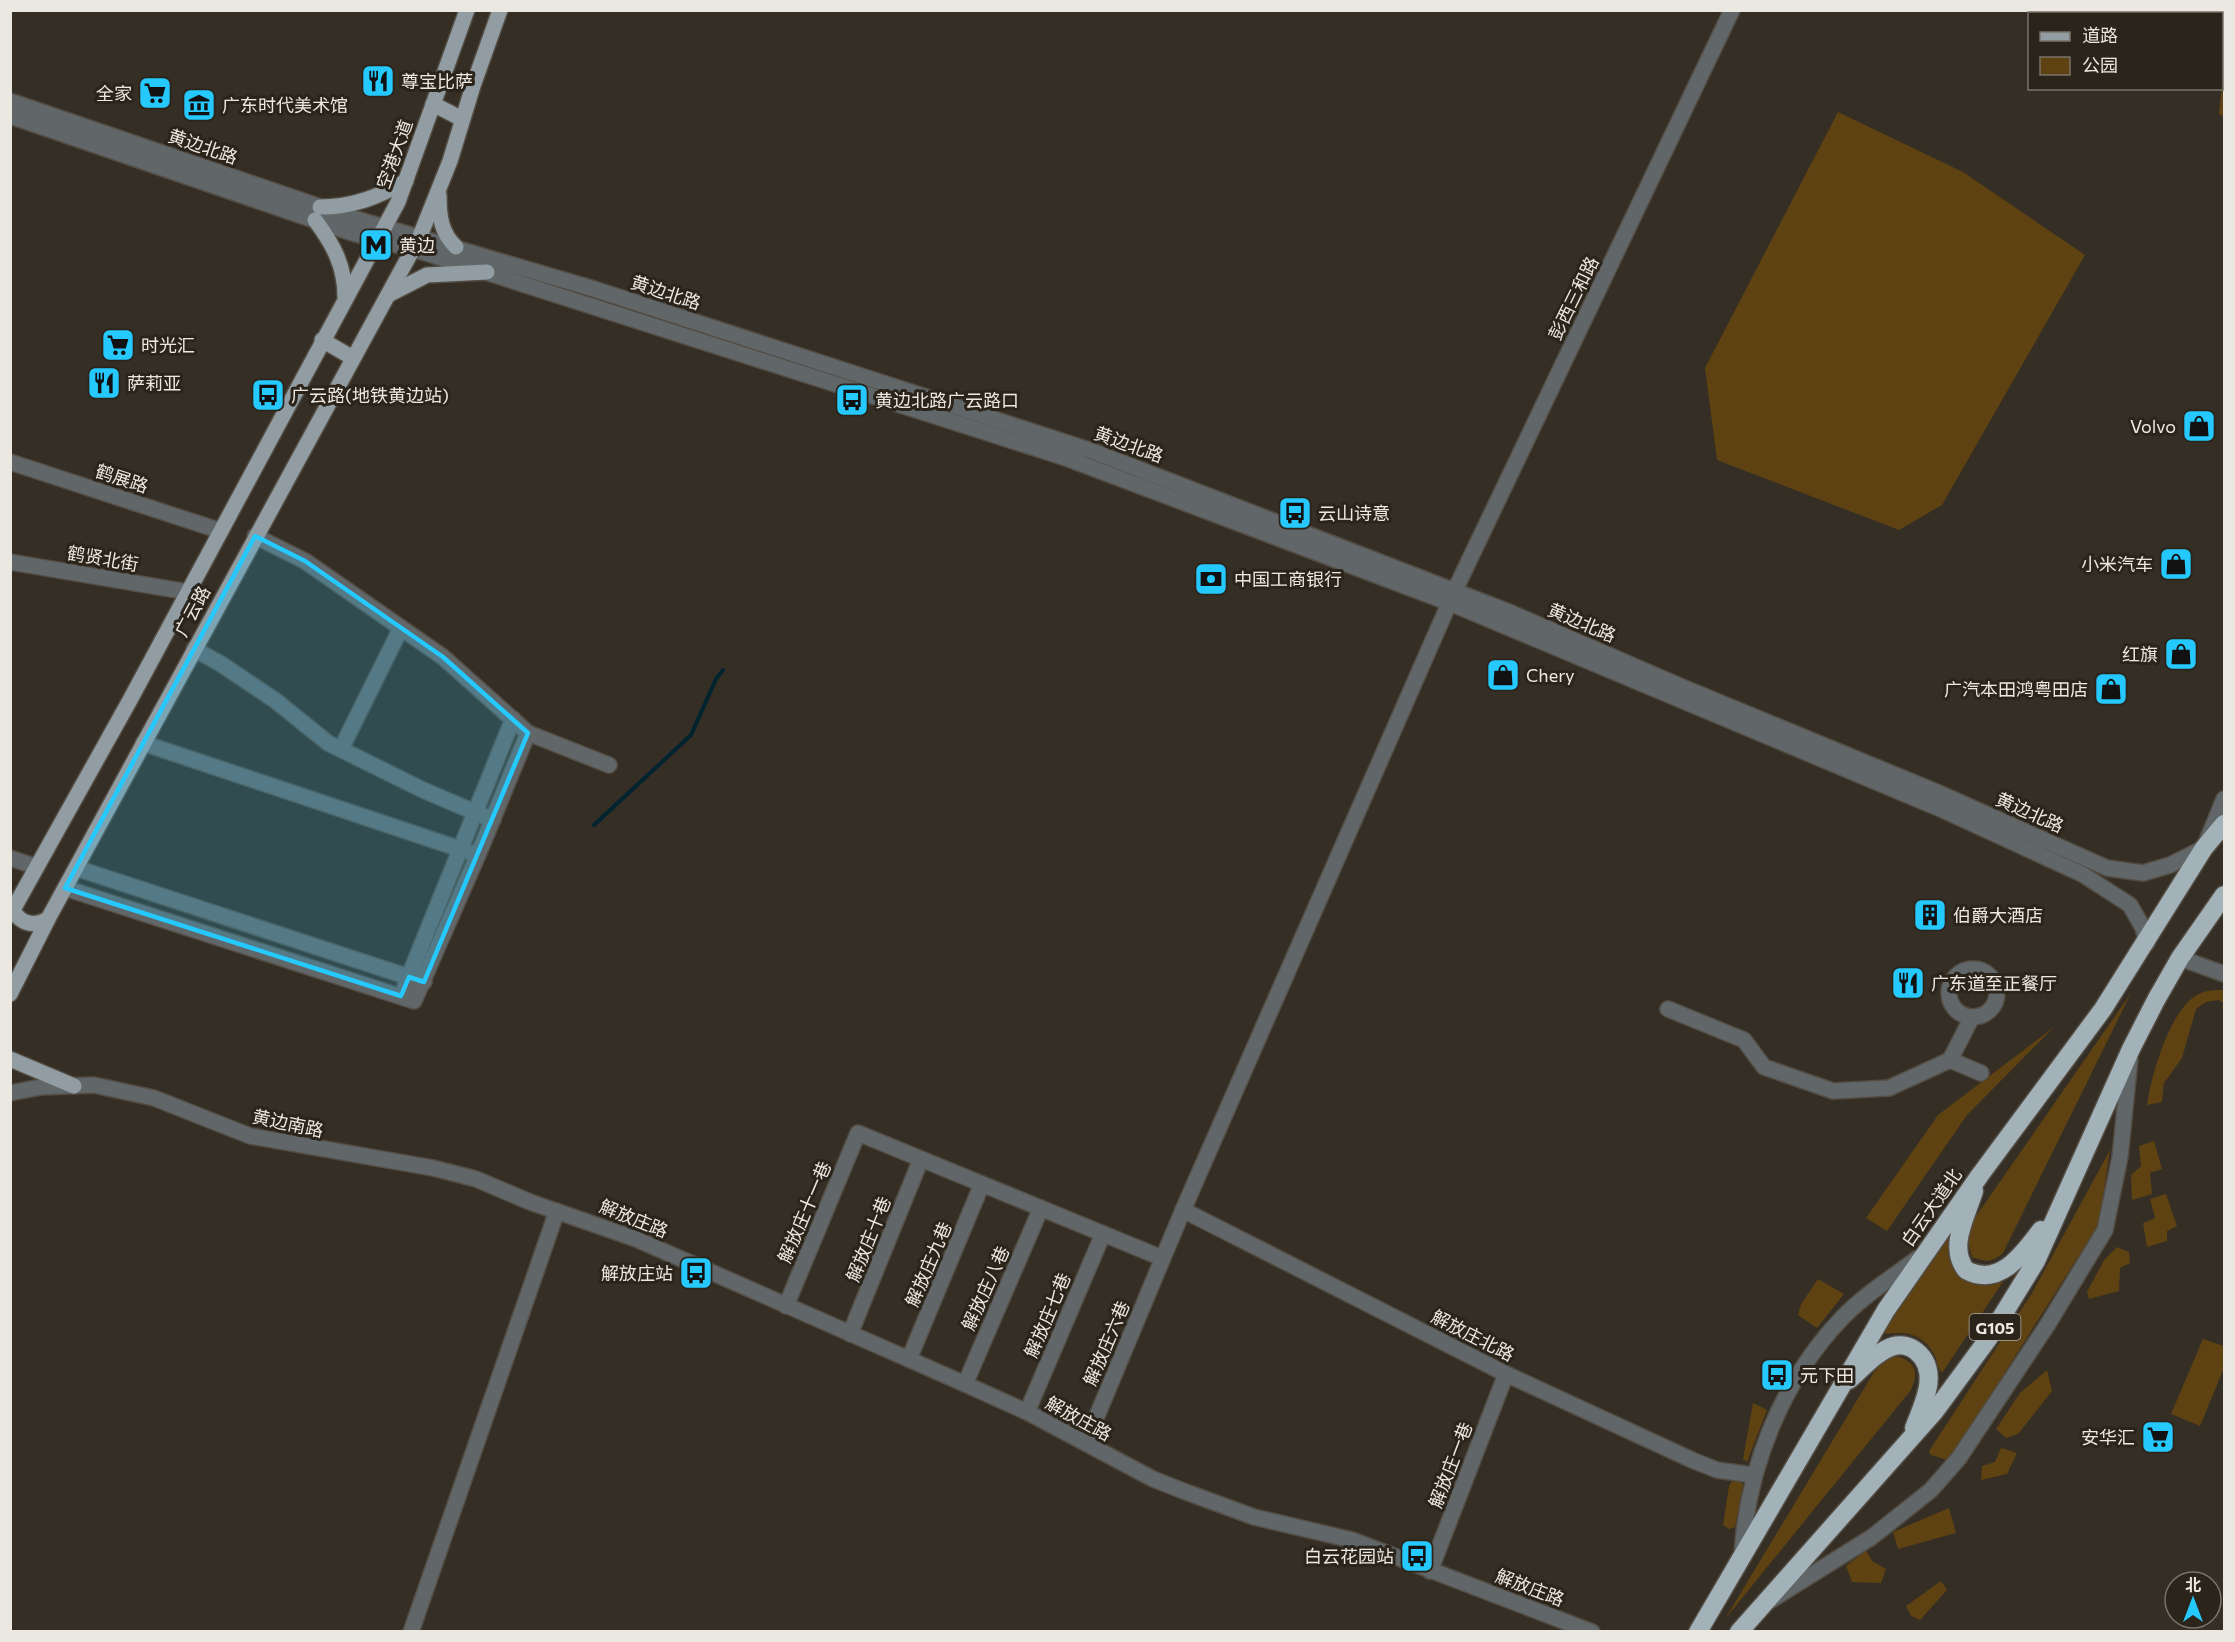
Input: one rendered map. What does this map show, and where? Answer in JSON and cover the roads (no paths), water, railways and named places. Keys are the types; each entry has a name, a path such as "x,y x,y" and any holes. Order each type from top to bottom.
{"highway":[{"name":"白云大道北","path":"1698,1632 1742,1560 1834,1395 1886,1310 1980,1175 2073,1052 2147,943 2204,848 2224,824"},
{"name":"G105","path":"1739,1632 1756,1610 1956,1386 2036,1261 2131,1049 2180,958 2224,895"},
{"path":"1980,1175 1957,1246 1957,1256 1966,1270 1973,1274 1988,1276 1998,1273 2015,1262 2063,1200"},
{"path":"1834,1395 1886,1350 1895,1346 1914,1349 1926,1362 1928,1382 1923,1406 1909,1441"}],"main road":[{"name":"空港大道","path":"381,233 406,181 466,10"},
{"path":"417,242 439,191 500,10"},
{"path":"433,104 462,119"},
{"path":"345,298 339,259 318,214 355,204 406,181"},
{"path":"439,191 442,226 447,238 456,248"},
{"name":"广云路","path":"12,913 381,233"},
{"name":"广云路","path":"10,994 255,536 417,242"},
{"path":"388,295 427,275 486,272"},
{"path":"322,340 353,358"},
{"path":"12,913 27,923 38,925 48,920"},
{"path":"10,1059 74,1086"}],"street":[{"name":"彭西三和路","path":"1182,1210 1452,597 1732,10"},
{"name":"黄边北路","path":"10,101 318,214"},
{"name":"黄边北路","path":"10,116 381,233 456,248 1092,451 1939,792 2107,868 2143,873 2170,865 2204,848"},
{"name":"黄边北路","path":"417,242 486,272 1075,461 1452,597 2082,874 2130,905 2143,928 2147,943"},
{"name":"鹤展路","path":"10,462 221,531"},
{"path":"255,536 305,561 443,657 528,733 609,765"},
{"name":"鹤贤北街","path":"10,562 188,592"},
{"path":"340,749 402,628"},
{"path":"194,649 276,701 328,743 423,790 493,820"},
{"path":"65,888 414,1001 416,979 460,849 513,719"},
{"path":"416,979 478,855 528,733"},
{"path":"143,743 478,855"},
{"path":"2204,848 2224,799"},
{"path":"10,858 37,867"},
{"path":"76,868 416,979"},
{"path":"2180,958 2224,974"},
{"path":"1668,1010 1744,1040 1764,1066 1833,1091 1889,1088 1950,1060 1972,1017"},
{"path":"1756,1610 1872,1537 1931,1490 1959,1458 2081,1272 2104,1230 2120,1156 2131,1049"},
{"path":"1950,1060 1981,1073"},
{"name":"黄边南路","path":"10,1093 41,1087 94,1085 154,1098 250,1136 460,1174 557,1211"},
{"name":"解放庄十一巷","path":"786,1306 858,1133 921,1159"},
{"path":"921,1159 1162,1258"},
{"name":"解放庄十巷","path":"850,1334 921,1159"},
{"name":"解放庄九巷","path":"909,1359 982,1184"},
{"name":"解放庄八巷","path":"965,1383 1041,1208"},
{"name":"解放庄六巷","path":"1086,1442 1182,1210"},
{"name":"解放庄北路","path":"1182,1210 1506,1374 1704,1466 1730,1473 1753,1475"},
{"path":"411,1632 557,1211"},
{"name":"解放庄路","path":"557,1211 636,1239 965,1383 1086,1442 1153,1479 1254,1517 1352,1540 1592,1632"},
{"name":"解放庄七巷","path":"1027,1412 1102,1234"},
{"path":"1742,1560 1745,1515 1753,1475 1783,1406 1808,1360 1820,1343 1855,1306 1923,1255"},
{"name":"解放庄一巷","path":"1430,1570 1506,1374"}],"waterway":[{"path":"594,825 691,735 716,679 723,670"}],"place":[{"name":"尊宝比萨","path":"378,81"},
{"name":"全家","path":"155,93"},
{"name":"广东时代美术馆","path":"199,105"},
{"name":"黄边","path":"376,245"},
{"name":"时光汇","path":"118,345"},
{"name":"萨莉亚","path":"104,383"},
{"name":"广云路(地铁黄边站)","path":"268,395"},
{"name":"黄边北路广云路口","path":"852,400"},
{"name":"Volvo","path":"2199,426"},
{"name":"云山诗意","path":"1295,513"},
{"name":"小米汽车","path":"2176,564"},
{"name":"中国工商银行","path":"1211,579"},
{"name":"红旗","path":"2181,654"},
{"name":"Chery","path":"1503,675"},
{"name":"广汽本田鸿粤田店","path":"2111,689"},
{"name":"伯爵大酒店","path":"1930,915"},
{"name":"广东道至正餐厅","path":"1908,983"},
{"name":"解放庄站","path":"696,1273"},
{"name":"元下田","path":"1777,1375"},
{"name":"安华汇","path":"2158,1437"},
{"name":"白云花园站","path":"1417,1556"}]}
